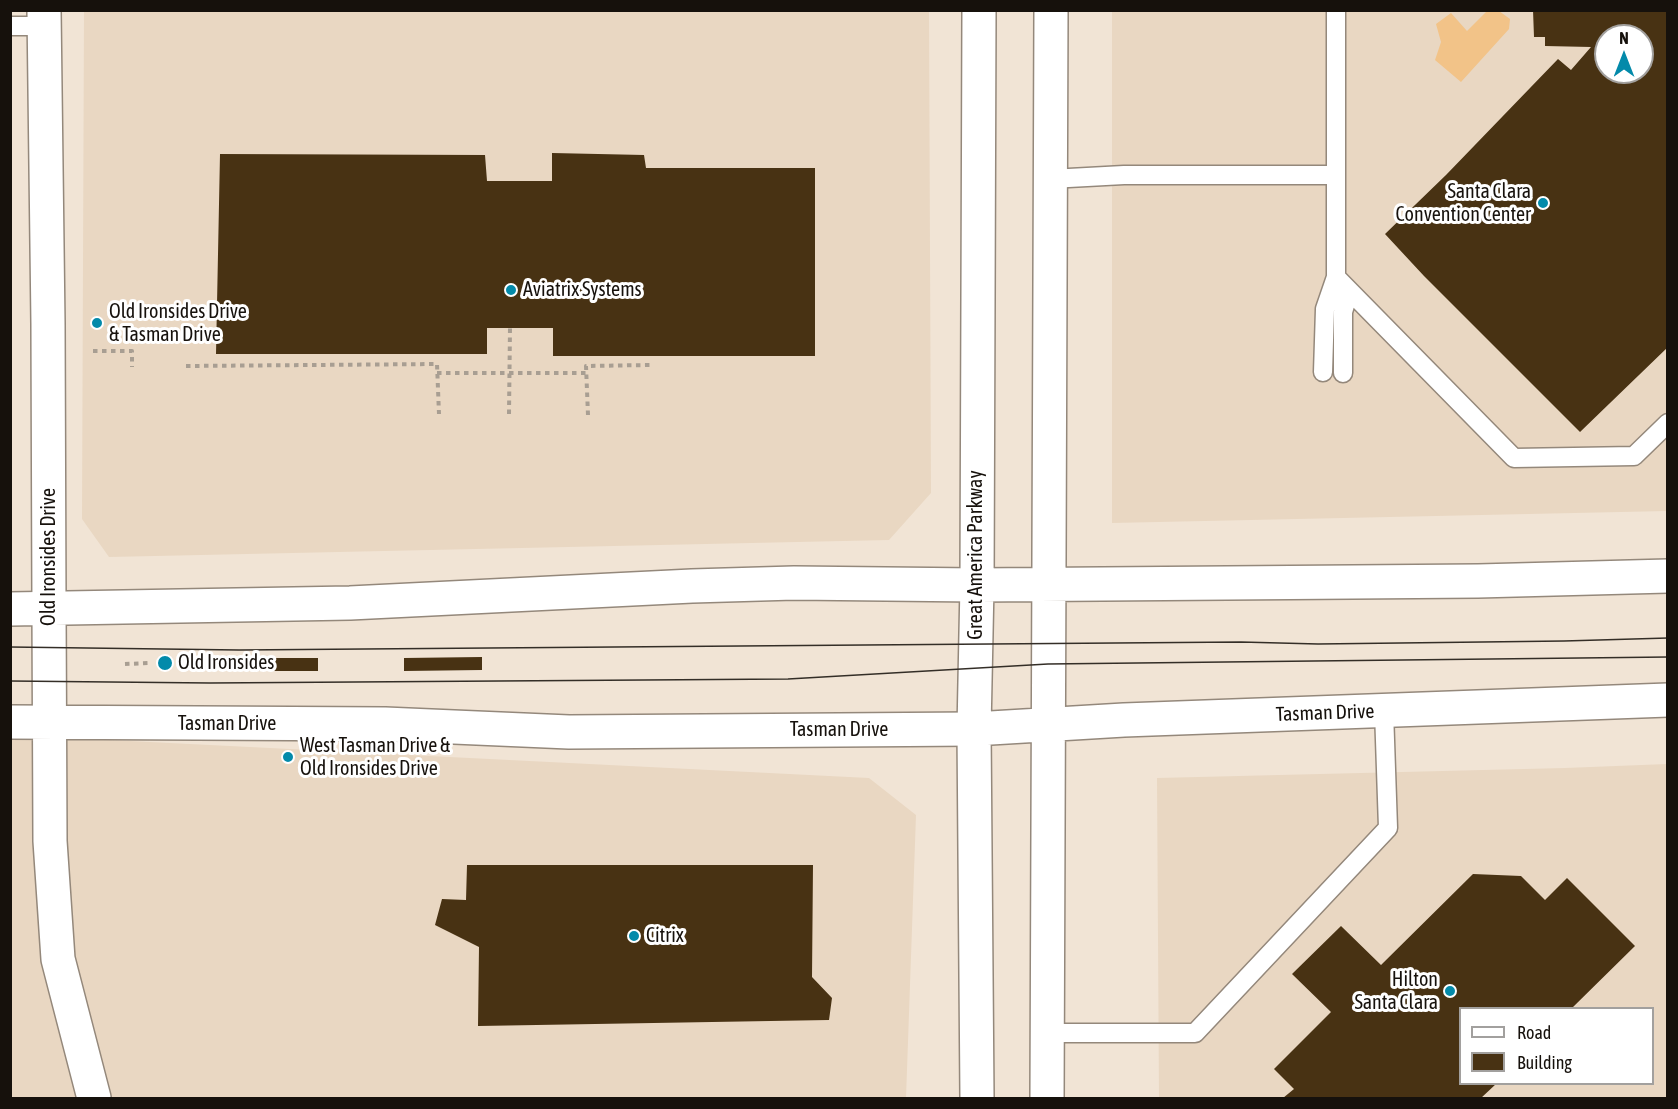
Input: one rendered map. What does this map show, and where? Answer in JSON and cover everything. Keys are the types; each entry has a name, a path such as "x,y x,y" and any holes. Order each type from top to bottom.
{"main road":[{"name":"Great America Parkway","path":"977,1098 974,729 977,585 979,10"},
{"path":"1047,1098 1051,10"},
{"name":"Old Ironsides Drive","path":"44,18 50,841 58,959 94,1098"},
{"path":"10,609 350,603 682,586 794,583 1049,585 1478,581 1668,576"},
{"name":"Tasman Drive","path":"10,722 385,724 569,732 974,729 1409,708 1668,700"}],"lane":[{"path":"1323,372 1324,309 1336,277 1336,10"},
{"path":"10,26 44,18"},
{"path":"1050,179 1124,175 1336,175"},
{"path":"1336,277 1514,458 1634,456 1668,423"},
{"path":"1343,373 1343,312 1350,292"},
{"path":"1047,1033 1195,1033 1388,828 1384,711"}],"path":[{"path":"509,414 510,328"},
{"path":"93,351 132,351 132,367"},
{"path":"186,366 437,364 440,414"},
{"path":"588,415 586,366 651,365"},
{"path":"437,373 587,373"},
{"path":"125,664 150,663"}],"shaded area":[{"path":"84,11 929,11 931,493 889,540 109,557 82,519"},
{"path":"1112,11 1667,11 1667,511 1112,523"},
{"path":"1487,11 1499,11 1510,19 1509,29 1461,82 1435,60 1441,42 1436,24 1451,13 1467,31"},
{"path":"10,735 869,778 916,815 906,1098 11,1098"},
{"path":"1667,764 1667,1098 1159,1098 1157,778"}],"building":[{"name":"Santa Clara Convention Center","path":"1533,10 1668,10 1668,347 1580,432 1385,234 1446,175 1558,59 1571,70 1591,47 1545,46 1545,37 1534,37"},
{"path":"552,153 644,155 646,168 815,168 815,356 553,356 553,328 487,328 487,354 216,354 220,154 485,155 487,181 552,181"},
{"path":"482,657 482,670 404,671 404,658"},
{"path":"239,658 318,658 318,671 239,671"},
{"name":"Citrix","path":"467,865 813,865 812,977 832,998 829,1020 478,1026 479,947 435,925 442,899 466,900"},
{"name":"Hilton Santa Clara","path":"1473,874 1521,876 1545,900 1567,878 1635,946 1573,1007 1459,1007 1459,1085 1495,1085 1481,1098 1283,1098 1294,1089 1274,1069 1331,1012 1292,974 1341,926 1381,965"}],"tram line":[{"path":"10,647 239,650 1241,642 1318,644 1668,638"},
{"path":"10,681 210,683 788,679 1048,664 1668,657"}],"place":[{"name":"Santa Clara Convention Center","path":"1543,203"},
{"name":"Aviatrix Systems","path":"511,290"},
{"name":"Old Ironsides Drive & Tasman Drive","path":"97,323"},
{"name":"Old Ironsides","path":"165,663"},
{"name":"West Tasman Drive & Old Ironsides Drive","path":"288,757"},
{"name":"Citrix","path":"634,936"},
{"name":"Hilton Santa Clara","path":"1450,991"}]}
